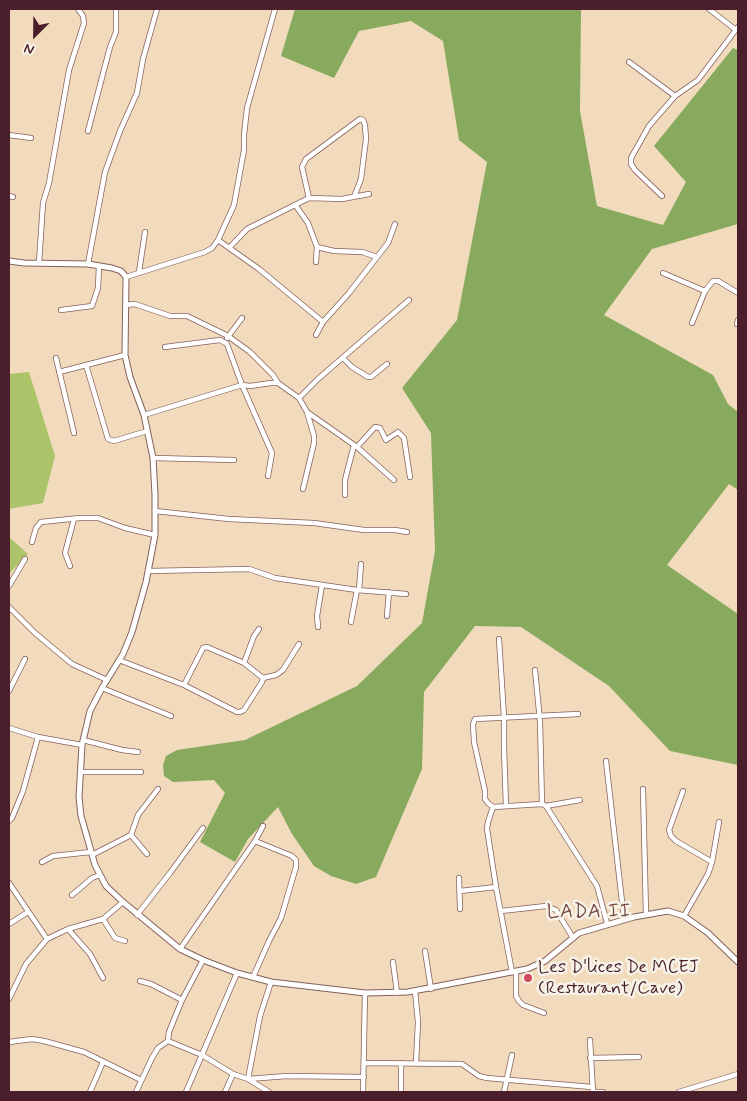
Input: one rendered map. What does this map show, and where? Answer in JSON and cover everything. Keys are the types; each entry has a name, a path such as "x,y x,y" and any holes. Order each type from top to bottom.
{"street":[{"path":"39,263 43,203 49,183 69,70 84,23 83,16 78,9"},
{"path":"88,131 110,47 116,32 116,9"},
{"path":"88,264 105,172 137,93 143,59 157,9"},
{"path":"126,277 205,252 212,248 218,240 234,205 244,150 246,108 276,9"},
{"path":"662,196 635,170 631,164 631,158 649,126 675,96 698,80 737,29 709,9"},
{"path":"629,62 675,96"},
{"path":"309,198 302,167 306,159 360,119 363,120 365,125 366,139 361,179 354,197"},
{"path":"9,135 31,138"},
{"path":"230,247 247,229 309,198 342,199 368,194"},
{"path":"296,206 308,223 317,247 316,262"},
{"path":"316,334 323,322 388,244 395,224"},
{"path":"139,272 145,232"},
{"path":"218,240 230,247 323,322"},
{"path":"317,247 362,252 377,257"},
{"path":"9,261 88,264 121,271 126,277 125,355 130,377 148,431 153,458 156,511 148,571 132,632 119,660 90,711 83,743 79,797 81,816 92,853 106,886 137,915 180,949 237,974 271,982 365,992 398,993 431,989 514,972 546,961 579,933 624,919 668,911 684,916 708,933 738,962"},
{"path":"61,310 92,306 98,288 98,266"},
{"path":"663,273 705,291"},
{"path":"692,323 705,291 713,281 718,281 738,293"},
{"path":"299,398 318,379 409,300"},
{"path":"125,305 135,304 170,316 187,316 250,352 273,375 278,383 299,398 307,412 314,443 304,489"},
{"path":"165,348 226,339 242,318"},
{"path":"226,339 242,385 272,453 268,476"},
{"path":"59,372 125,355"},
{"path":"56,358 74,433"},
{"path":"343,358 352,367 368,377 371,377 387,364"},
{"path":"86,365 108,439 114,441 148,431"},
{"path":"144,415 242,385 278,383"},
{"path":"307,412 356,446 394,480"},
{"path":"345,495 345,480 356,446 375,427 380,428 386,440 398,432 404,438 410,476"},
{"path":"153,458 234,460"},
{"path":"156,511 229,519 314,523 364,530 407,532"},
{"path":"32,542 36,528 41,522 74,519 98,518 125,528 154,535"},
{"path":"70,566 65,553 74,519"},
{"path":"9,586 24,559"},
{"path":"351,622 361,564"},
{"path":"148,571 249,569 275,578 358,590 406,594"},
{"path":"318,627 317,616 322,585"},
{"path":"387,616 389,592"},
{"path":"9,607 35,633 72,664 107,680"},
{"path":"244,663 254,636 259,629"},
{"path":"499,639 504,717 506,806"},
{"path":"263,678 276,675 283,670 299,644"},
{"path":"184,685 203,648 210,648 244,663 263,678"},
{"path":"9,691 25,659"},
{"path":"119,660 184,685 237,712 240,712 263,678"},
{"path":"535,670 540,716 544,805 597,886 607,924"},
{"path":"102,688 171,716"},
{"path":"578,714 480,718 475,719 473,724 474,742 485,791 485,799 493,807 544,805 580,800"},
{"path":"9,728 38,737 138,752"},
{"path":"9,821 12,818 22,791 38,737"},
{"path":"606,761 624,919"},
{"path":"80,772 141,772"},
{"path":"42,862 62,854 92,853 131,835 138,815 158,789"},
{"path":"643,789 646,914"},
{"path":"683,791 669,830 671,836 676,841 712,862"},
{"path":"493,807 487,829 496,887 514,972 516,996 523,1005 544,1013"},
{"path":"684,916 708,874 719,822"},
{"path":"180,949 255,841 263,826"},
{"path":"137,915 203,828"},
{"path":"131,835 146,854"},
{"path":"253,977 281,918 296,867 296,860 292,856 255,841"},
{"path":"72,895 92,878 100,875"},
{"path":"459,878 460,910"},
{"path":"9,883 47,939"},
{"path":"460,891 496,887"},
{"path":"9,999 26,964 47,939 68,929 103,919 123,902"},
{"path":"501,911 546,906 556,910 573,938"},
{"path":"9,924 28,912"},
{"path":"103,919 115,938 124,941"},
{"path":"68,929 90,954 103,978"},
{"path":"425,951 431,989"},
{"path":"136,1092 158,1048 168,1041 169,1032 182,1000 203,960"},
{"path":"393,962 398,993"},
{"path":"186,1092 237,974"},
{"path":"140,981 152,984 182,1000"},
{"path":"248,1079 260,1016 271,982"},
{"path":"415,991 418,1022 416,1063"},
{"path":"364,1092 365,992"},
{"path":"9,1042 32,1039 44,1040 84,1052 141,1080"},
{"path":"590,1040 593,1090"},
{"path":"168,1041 202,1055 233,1074 248,1079 269,1092"},
{"path":"504,1092 512,1055"},
{"path":"590,1058 639,1057"},
{"path":"90,1092 103,1062"},
{"path":"364,1063 462,1064 479,1076 603,1092"},
{"path":"400,1092 401,1063"},
{"path":"225,1092 233,1074"},
{"path":"679,1092 738,1074"},
{"path":"248,1079 287,1076 364,1077"}],"green space":[{"path":"295,9 581,9 580,111 597,206 663,225 686,182 654,146 733,48 738,50 738,224 652,249 604,315 713,375 728,404 738,412 738,490 729,484 667,565 738,614 738,765 670,751 609,686 521,627 475,626 424,692 422,769 376,877 356,884 331,876 314,866 292,834 278,807 248,839 235,862 200,842 225,793 214,780 173,782 164,776 163,765 166,756 177,750 245,740 357,686 422,623 435,551 431,433 402,388 457,320 487,162 459,140 443,41 411,21 359,31 334,78 281,56"},
{"path":"29,372 55,456 43,503 9,509 9,374"},
{"path":"9,537 28,554 9,574"}],"place":[{"name":"Les D'lices De MCEJ (Restaurant/Cave)","path":"528,978"}],"district":[{"name":"LADA II","path":"589,913"}]}
